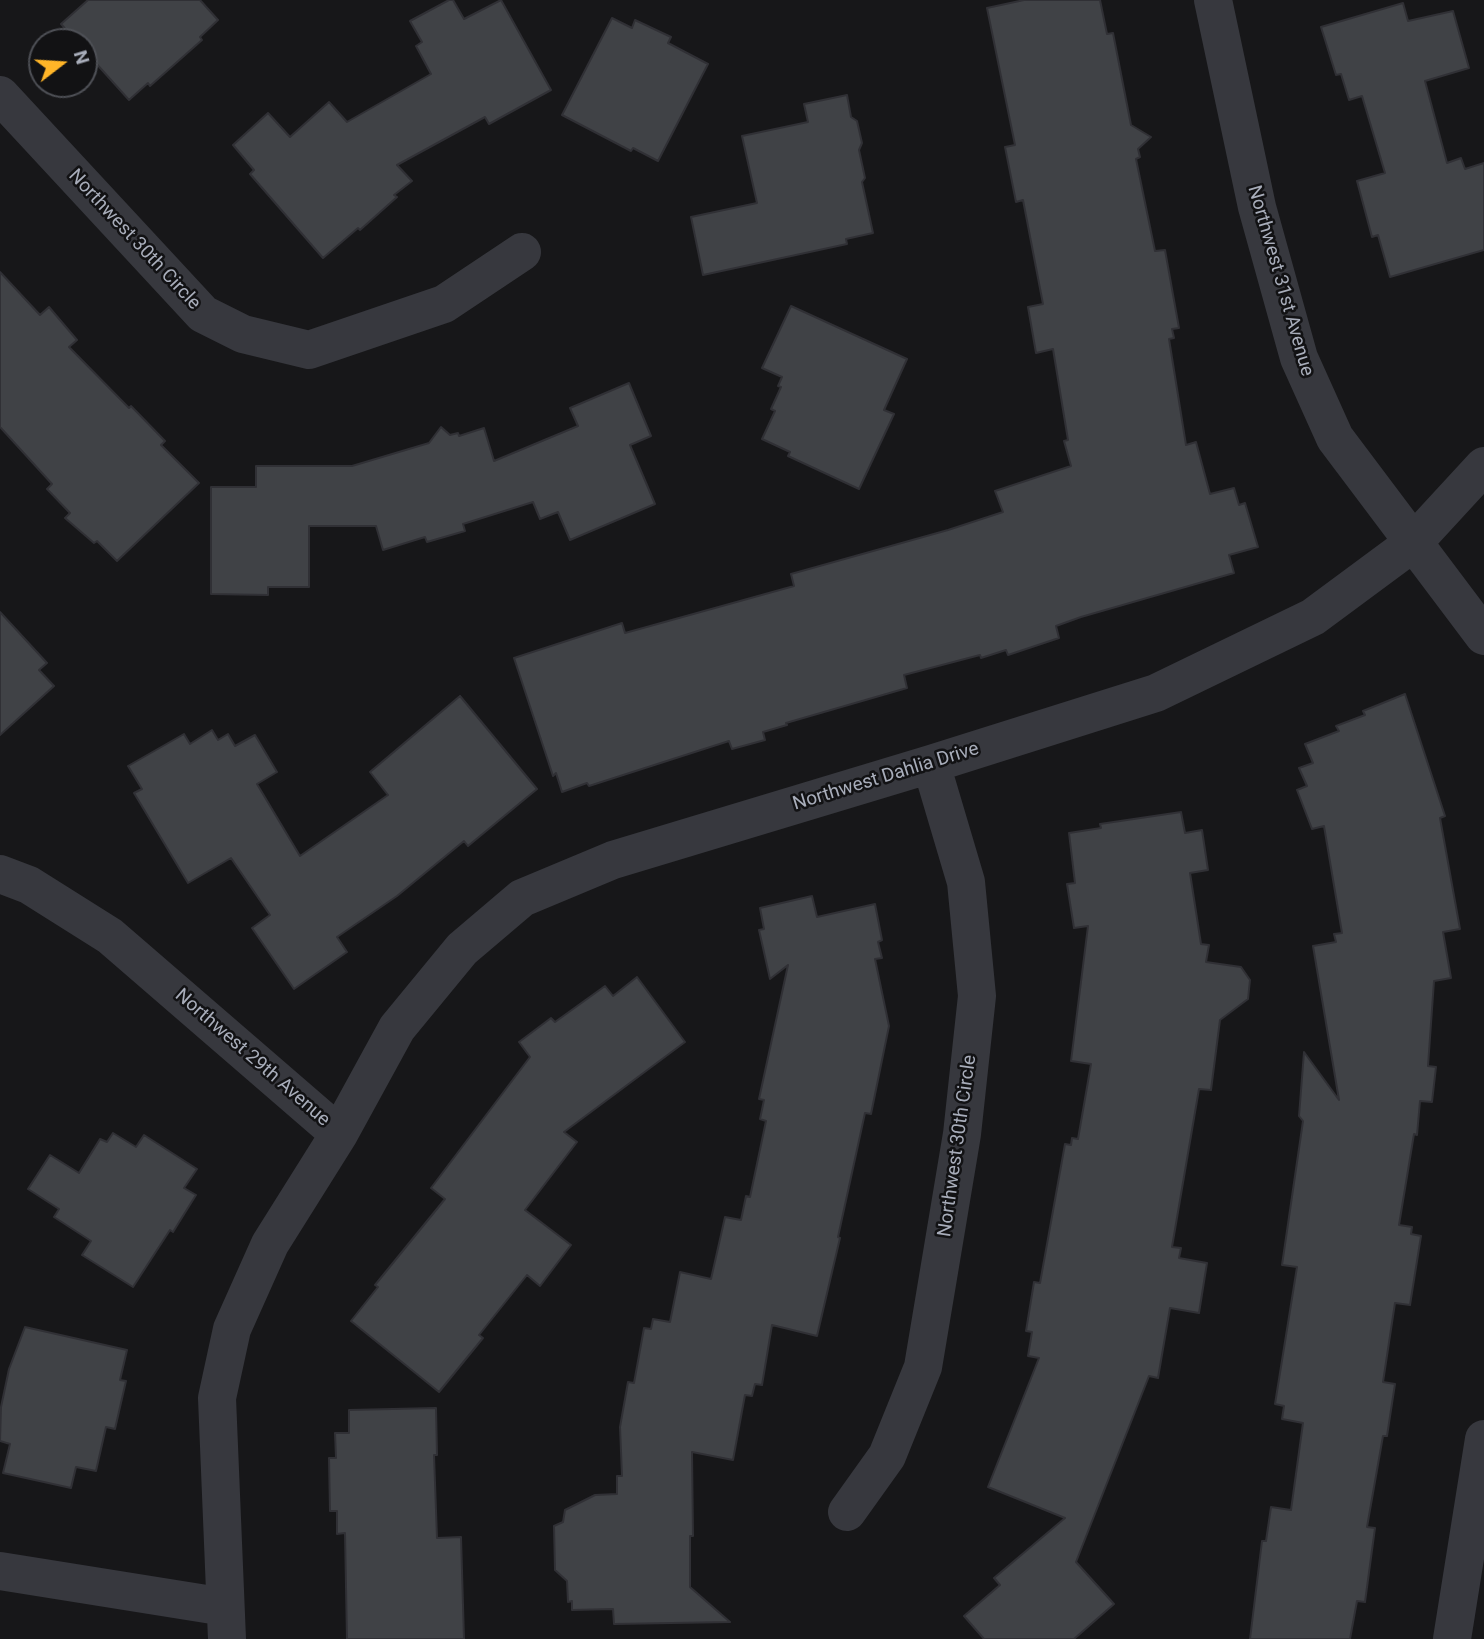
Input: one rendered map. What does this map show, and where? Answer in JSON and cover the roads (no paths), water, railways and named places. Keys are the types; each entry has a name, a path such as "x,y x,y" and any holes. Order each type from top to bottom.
{"street":[{"name":"Northwest 31st Avenue","path":"1213,0 1257,207 1299,358 1335,438 1484,636"},
{"name":"Northwest 30th Circle","path":"0,95 203,314 243,334 309,349 444,304 522,252"},
{"name":"Northwest Dahlia Drive","path":"339,1134 397,1028 462,949 522,898 613,860 1156,693 1313,617 1413,543 1484,466"},
{"name":"Northwest 30th Circle","path":"847,1512 887,1456 923,1367 962,1134 977,996 966,882 931,764"},
{"name":"Northwest 29th Avenue","path":"0,874 29,885 110,936 339,1134 270,1244 232,1329 217,1398 226,1623"},
{"path":"1452,1639 1484,1439"},
{"path":"0,1571 226,1623"}]}
